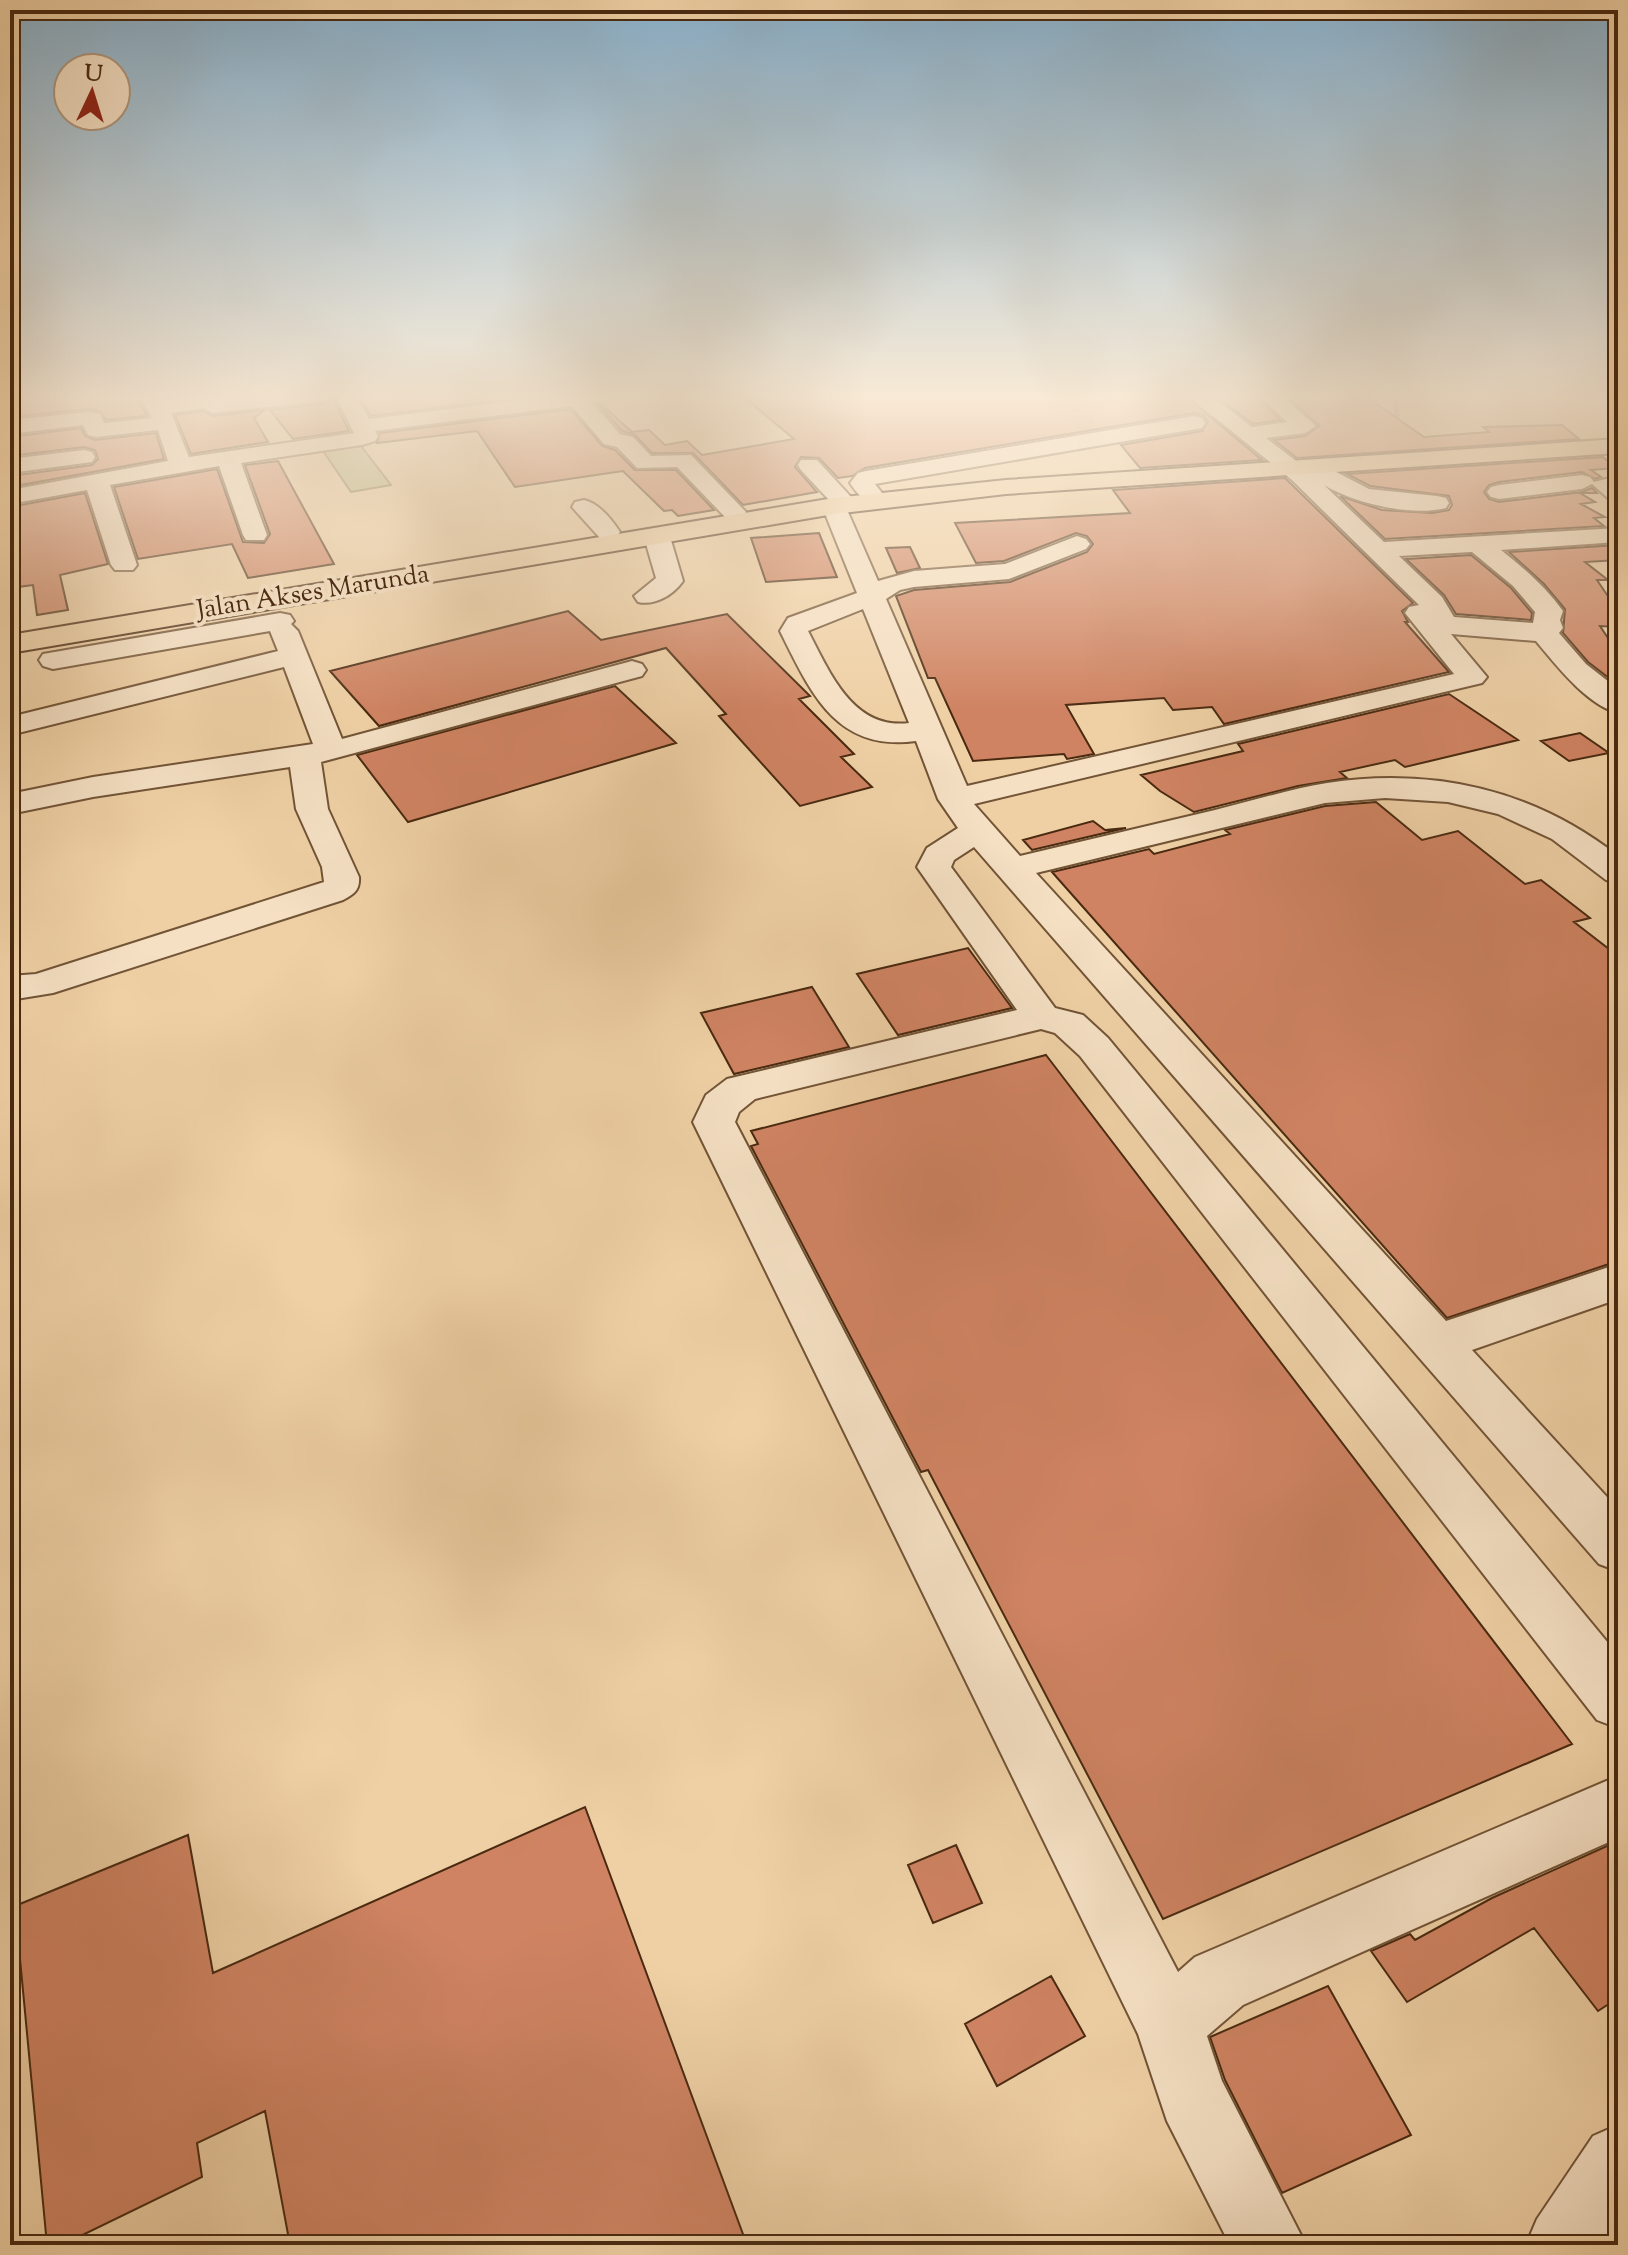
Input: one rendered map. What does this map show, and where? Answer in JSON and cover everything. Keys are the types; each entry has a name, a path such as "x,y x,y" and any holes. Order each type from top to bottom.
{"main road":[{"name":"Jalan Akses Marunda","path":"10,644 276,610 840,500"},
{"name":"Jalan Akses Marunda","path":"10,631 734,512 846,500"}],"street":[{"path":"103,500 124,565"},
{"path":"243,500 255,535"},
{"path":"722,500 734,512"},
{"path":"1330,500 1432,603 1443,622 1451,626 1546,635 1576,670 1618,704"},
{"path":"1406,500 1437,503"},
{"path":"837,501 928,730 966,815 1618,1547"},
{"path":"584,507 608,532"},
{"path":"1381,550 1617,535"},
{"path":"647,596 670,581 657,537"},
{"path":"928,730 885,734 861,726 820,682 794,631 798,624 873,596 891,584 914,579 1009,571 1077,544"},
{"path":"1479,545 1522,580 1549,611 1546,620 1549,628 1538,632"},
{"path":"10,988 40,985 331,893 342,886 343,877 323,838 308,798 318,743 276,610 53,660"},
{"path":"1041,1017 934,867 966,815 1472,677 1471,672 1419,613"},
{"path":"10,726 293,656"},
{"path":"10,804 318,743 632,670"},
{"path":"10,788 318,743"},
{"path":"1014,868 1325,793 1362,788 1441,791 1522,812 1563,832 1618,873"},
{"path":"1269,2245 1192,2096 1169,2024 714,1122 721,1105 741,1089 1041,1017 1069,1024 1094,1047 1618,1700"},
{"path":"1434,1344 1618,1281"},
{"path":"1169,2024 1219,1981 1618,1807"},
{"path":"1563,2245 1618,2161"}],"building":[{"path":"46,500 87,500 108,564 60,575 68,610 37,615 33,585 10,588 10,507"},
{"path":"118,500 228,500 243,542 264,543 270,534 258,500 299,500 334,564 248,578 232,544 138,559"},
{"path":"653,500 705,500 714,510 678,516 672,510 664,511"},
{"path":"738,500 770,500 743,505"},
{"path":"1121,500 1308,500 1413,603 1402,611 1408,622 1405,622 1449,672 1224,724 1212,707 1173,710 1164,698 1066,705 1094,754 1067,759 1064,754 973,761 935,678 928,678 896,596 914,590 1010,582 1087,552 1093,544 1087,536 1076,533 1004,561 976,563 955,523 1130,513"},
{"path":"1344,500 1382,510 1432,513 1449,510 1450,500 1592,500 1595,502 1581,504 1605,517 1594,518 1604,526 1385,539"},
{"path":"819,533 837,577 766,582 751,538"},
{"path":"1618,545 1618,560 1585,562 1608,580 1597,580 1618,611 1618,627 1600,626 1618,653 1618,685 1588,662 1563,633 1565,609 1544,584 1509,552"},
{"path":"910,547 920,568 897,573 886,548"},
{"path":"1471,555 1511,588 1532,613 1531,620 1456,614 1444,595 1406,559"},
{"path":"568,611 601,640 727,614 810,696 799,699 854,754 841,757 872,787 800,806 719,716 726,714 666,648 379,726 330,671"},
{"path":"615,686 676,743 408,822 357,755"},
{"path":"1449,694 1518,740 1405,767 1395,760 1340,772 1347,778 1298,786 1194,812 1141,775 1243,751 1238,744"},
{"path":"1580,733 1609,753 1569,761 1541,741"},
{"path":"1376,802 1422,840 1458,831 1525,884 1541,880 1590,918 1574,922 1618,956 1618,1261 1447,1318 1052,872 1149,849 1154,854 1230,834 1225,830 1325,806"},
{"path":"1093,821 1105,830 1126,828 1032,850 1023,840"},
{"path":"968,948 1012,1008 898,1035 857,974"},
{"path":"812,987 849,1047 734,1074 701,1013"},
{"path":"1046,1055 1572,1744 1163,1919 928,1470 921,1472 751,1146 758,1144 751,1131"},
{"path":"585,1807 747,2245 290,2245 265,2111 197,2143 202,2177 62,2245 47,2245 15,1906 188,1835 213,1973"},
{"path":"1618,1841 1618,1998 1598,2011 1534,1928 1407,2002 1371,1951 1410,1934 1415,1940 1492,1898"},
{"path":"956,1845 982,1903 933,1923 908,1865"},
{"path":"1051,1976 1085,2036 997,2086 965,2024"},
{"path":"1328,1986 1411,2135 1282,2193 1225,2080 1210,2037"}],"waterway":[{"path":"1510,500 1523,503"},
{"path":"1571,521 1603,549 1618,570"}]}
